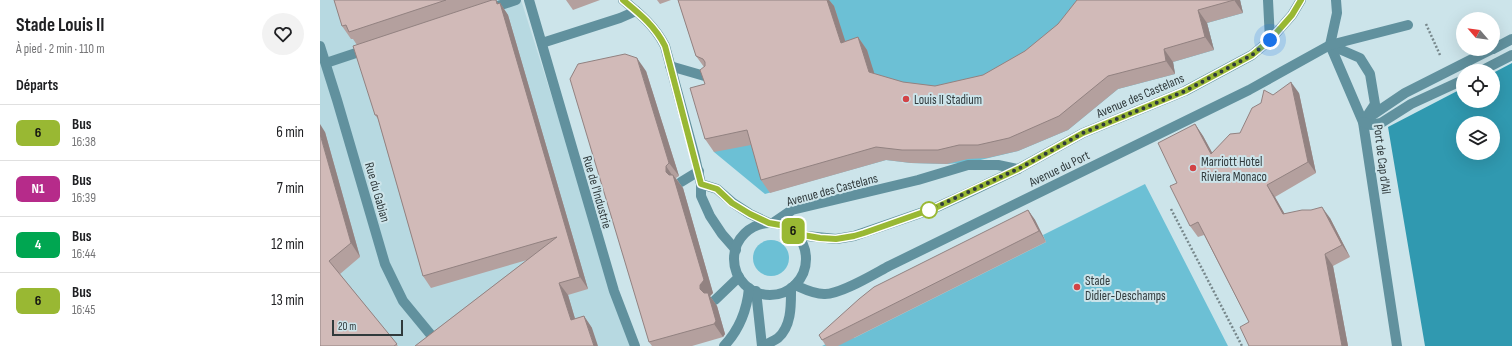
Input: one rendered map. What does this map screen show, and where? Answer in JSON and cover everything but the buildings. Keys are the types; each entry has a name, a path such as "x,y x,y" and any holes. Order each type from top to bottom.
{"street":[{"path":"479,12 516,0"},
{"name":"Rue de l'Industrie","path":"529,0 614,291 636,346"},
{"path":"623,0 658,32 665,46 699,171 702,196 706,209 722,234 736,250"},
{"path":"634,0 636,11"},
{"path":"1268,0 1270,40"},
{"name":"Avenue des Castelans","path":"797,234 836,239 854,236 935,208 1018,169 1083,133 1185,91 1252,55 1270,40 1292,15 1300,0"},
{"path":"1336,0 1337,13 1330,45 1363,122 1371,125 1381,123 1411,104 1456,83"},
{"path":"542,42 620,18 636,11"},
{"name":"Avenue du Port","path":"793,286 826,295 840,291 1249,90 1330,45 1408,26"},
{"name":"Port de Cap d'Ail","path":"1500,45 1512,39"},
{"path":"1330,45 1360,58 1370,74 1375,104 1363,122"},
{"name":"Rue du Gabian","path":"320,46 385,264 403,301 431,335"},
{"path":"326,63 377,46"},
{"path":"1495,64 1512,55"},
{"name":"Port de Cap d'Ail","path":"1397,346 1363,122 1405,93 1479,56"},
{"path":"670,66 708,77"},
{"name":"Avenue des Castelans","path":"771,223 792,210 918,180 968,165 998,165 1018,169"},
{"path":"681,182 699,171"},
{"path":"701,184 717,189 732,203 750,214 771,223 786,226 797,234 803,244 806,260 802,276 793,286 783,292 764,294 752,290 739,277 735,264 736,250 740,239 748,231 758,225 771,223"},
{"path":"715,300 739,277"},
{"path":"752,290 763,346 778,338 786,324 791,309 793,286"},
{"path":"724,346 732,337 744,317 752,290"}],"path":[{"path":"1423,18 1441,58"},
{"path":"1171,209 1242,346"}],"shaded area":[{"path":"320,0 521,0 631,346 320,346"},
{"name":"Louis II Stadium","path":"683,0 1240,0 1243,13 1207,23 1214,50 1173,62 1175,74 1118,89 1068,130 1018,151 972,162 947,164 911,163 886,160 765,194 714,152 699,101 714,97"},
{"path":"1512,63 1512,346 1425,346 1388,127 1456,92 1456,108 1500,108 1500,69"},
{"name":"Stade Didier-Deschamps","path":"1145,184 1228,346 822,346 850,332 854,338 1046,242 1043,235"},
{"path":"775,240 784,245 788,251 788,265 784,271 775,276 767,276 758,271 754,265 753,254 758,245 764,241"}],"bus line":[{"name":"6","path":"623,0 651,24 658,32 665,46 701,184 717,189 732,203 769,223 786,226 797,234 836,239 864,233 935,208 1018,169 1083,133 1185,91 1252,55 1270,40 1292,15 1301,0"}],"place":[{"name":"Louis II Stadium","path":"906,99"},
{"name":"Marriott Hotel Riviera Monaco","path":"1193,168"},
{"name":"Stade Didier-Deschamps","path":"1077,287"}],"route":[{"path":"929,210 1018,169 1083,133 1185,91 1252,55 1270,40"}]}
